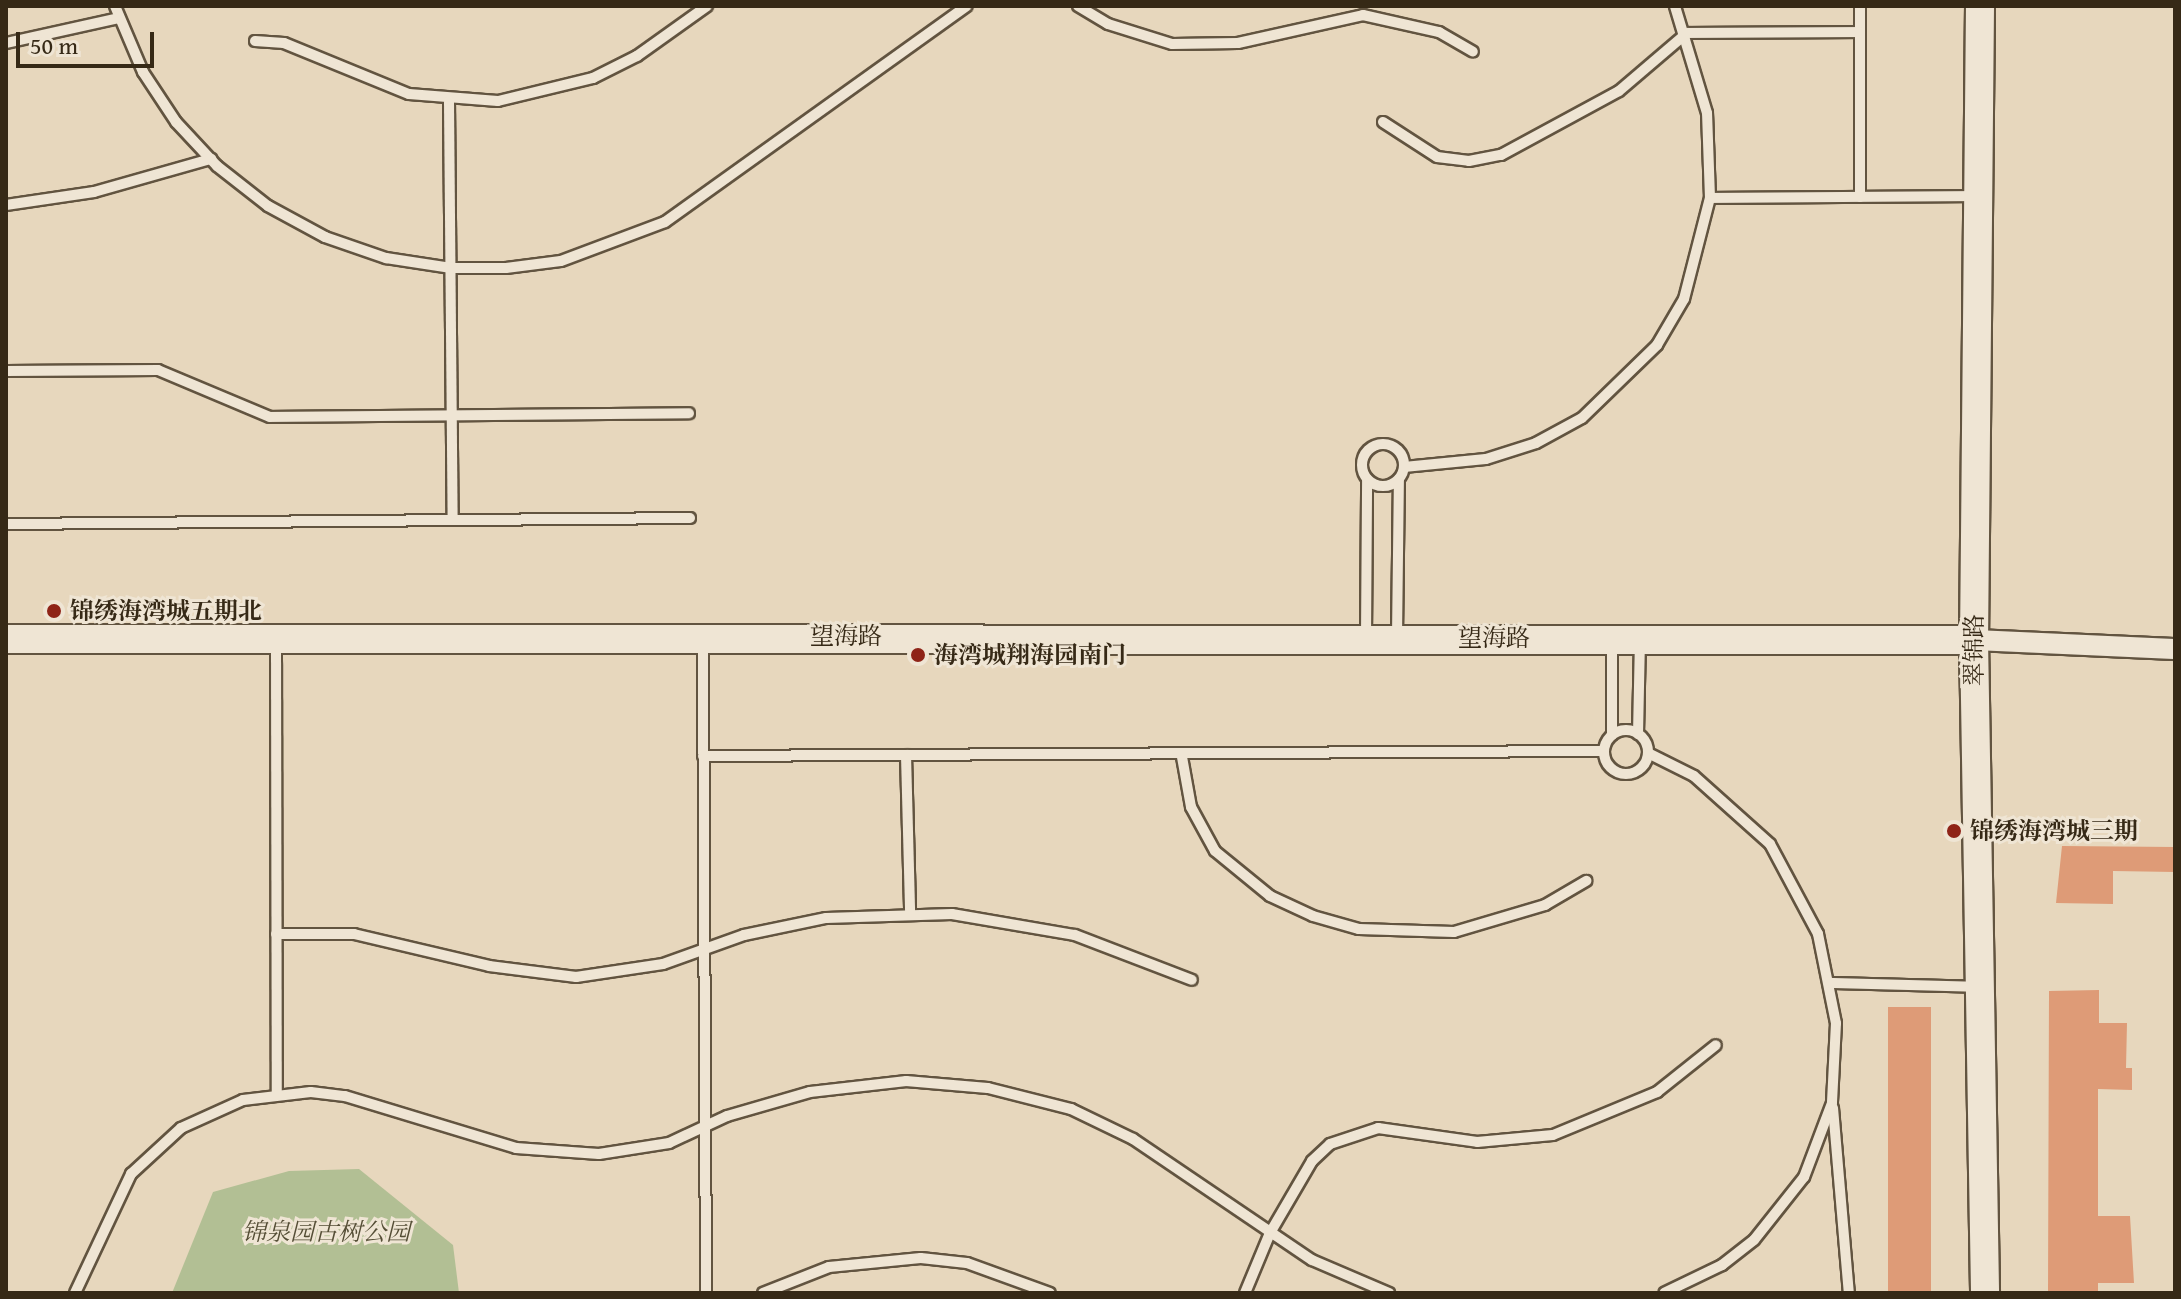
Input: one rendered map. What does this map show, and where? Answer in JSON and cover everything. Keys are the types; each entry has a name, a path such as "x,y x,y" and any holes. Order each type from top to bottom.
{"street":[{"name":"翠锦路","path":"1980,6 1974,640 1985,1293"},
{"name":"望海路","path":"6,639 703,635 1974,640"},
{"path":"1974,640 2175,649"}],"lane":[{"path":"115,6 152,85 211,159 268,206 325,237 386,258 451,268 561,261 665,222 967,6"},
{"path":"255,41 284,43 371,83 449,102 547,93 593,78 637,56 707,6"},
{"path":"1078,6 1108,24 1172,44 1238,43 1363,15 1427,27 1473,52"},
{"path":"1404,467 1486,459 1536,443 1582,418 1623,385 1684,299 1710,198 1707,113 1687,33 1675,6"},
{"path":"1860,6 1860,197"},
{"path":"6,43 119,18"},
{"path":"1383,122 1437,157 1469,161 1501,155 1607,100 1687,33 1860,32"},
{"path":"449,102 453,520"},
{"path":"6,205 94,192 211,159"},
{"path":"1710,198 1978,196"},
{"path":"6,371 158,370 270,417 689,413"},
{"path":"1366,638 1367,479 1362,459 1376,445 1396,448 1404,467 1399,479 1397,638"},
{"path":"1367,479 1379,486 1399,479"},
{"path":"6,524 690,518"},
{"path":"703,635 706,1293"},
{"path":"276,637 277,1093"},
{"path":"1626,639 1638,734 1648,753 1714,791 1770,844 1803,898 1829,983 1837,1063 1832,1103 1821,1141 1781,1211 1722,1265 1664,1293"},
{"path":"1604,751 1612,735 1626,639"},
{"path":"1612,735 1638,734"},
{"path":"703,756 1182,757 1604,751"},
{"path":"1604,751 1614,771 1625,775 1645,764 1648,753"},
{"path":"906,755 910,912"},
{"path":"1182,757 1191,807 1215,851 1270,896 1313,916 1391,932 1454,932 1545,905 1586,881"},
{"path":"276,934 354,934 489,966 576,977 635,970 785,926 910,912 1048,928 1115,947 1192,980"},
{"path":"1829,983 1980,987"},
{"path":"1245,1293 1270,1233 1312,1161 1353,1132 1378,1128 1477,1142 1553,1135 1657,1092 1716,1045"},
{"path":"75,1293 112,1203 154,1149 211,1111 277,1093 345,1096 516,1148 599,1154 669,1143 810,1092 906,1081 988,1088 1071,1109 1133,1139 1312,1260 1389,1293"},
{"path":"1832,1103 1849,1293"},
{"path":"763,1293 829,1267 921,1258 967,1263 1050,1293"}],"green space":[{"name":"锦泉园古树公园","path":"359,1169 453,1245 459,1293 172,1293 213,1192 289,1171"}],"building":[{"path":"2062,846 2175,847 2175,872 2113,871 2113,904 2056,903"},
{"path":"2099,990 2099,1023 2127,1023 2126,1068 2132,1068 2132,1090 2098,1089 2098,1216 2130,1216 2134,1283 2098,1283 2098,1293 2048,1293 2049,991"},
{"path":"1888,1007 1931,1007 1931,1293 1888,1293"}],"place":[{"name":"锦绣海湾城五期北","path":"54,611"},
{"name":"海湾城翔海园南门","path":"918,655"},
{"name":"锦绣海湾城三期","path":"1954,831"}]}
